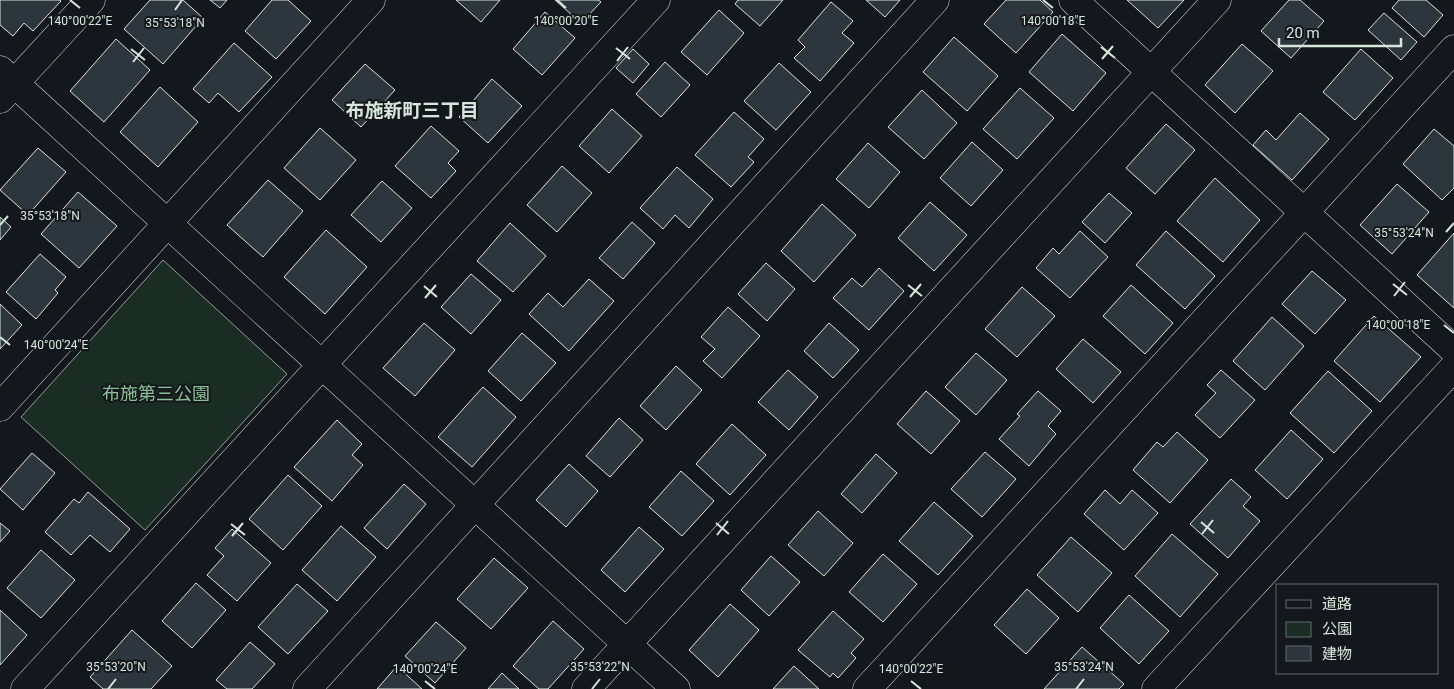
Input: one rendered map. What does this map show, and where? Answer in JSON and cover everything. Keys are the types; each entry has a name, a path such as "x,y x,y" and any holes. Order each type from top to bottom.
{"street":[{"path":"91,0 5,84 167,224 676,689"},
{"path":"0,407 371,0"},
{"path":"25,689 656,0"},
{"path":"307,689 476,506 935,0"},
{"path":"1073,0 1454,350"},
{"path":"586,689 1217,0"},
{"path":"867,689 1306,213 1454,49"},
{"path":"1156,689 1454,368"}],"green space":[{"name":"布施第三公園","path":"163,260 287,374 145,530 21,417"}],"building":[{"path":"0,0 61,1 33,31 24,23 13,36 0,25"},
{"path":"150,0 183,0 203,18 163,64 124,29"},
{"path":"210,0 227,0 220,8"},
{"path":"272,0 288,0 311,21 276,59 245,31"},
{"path":"456,0 500,0 481,22"},
{"path":"555,0 598,0 601,2 581,23"},
{"path":"738,0 783,0 760,26 735,4"},
{"path":"866,0 900,0 885,17"},
{"path":"1006,0 1040,0 1053,12 1016,53 984,24"},
{"path":"1127,0 1184,0 1158,28"},
{"path":"1289,0 1300,0 1324,21 1291,58 1261,31"},
{"path":"1399,0 1426,0 1443,15 1424,37 1392,8"},
{"path":"831,2 853,21 842,33 854,43 820,81 794,58 805,47 798,40"},
{"path":"719,10 744,33 707,75 681,52"},
{"path":"545,12 575,38 542,75 513,49"},
{"path":"1384,13 1417,42 1401,60 1368,30"},
{"path":"1062,34 1106,73 1073,111 1029,72"},
{"path":"954,37 998,76 967,111 923,72"},
{"path":"116,39 150,70 104,122 70,91"},
{"path":"234,43 272,77 239,112 218,93 209,103 193,89"},
{"path":"1242,44 1273,71 1235,113 1205,85"},
{"path":"633,49 649,64 633,83 616,68"},
{"path":"1361,49 1393,78 1355,120 1323,92"},
{"path":"665,62 690,85 661,117 636,94"},
{"path":"779,63 811,92 776,130 744,101"},
{"path":"365,64 395,90 361,127 332,100"},
{"path":"492,79 522,106 488,143 459,117"},
{"path":"160,87 198,122 158,167 120,132"},
{"path":"1020,88 1054,118 1017,159 983,129"},
{"path":"922,90 957,123 924,159 888,127"},
{"path":"612,109 642,136 609,173 579,146"},
{"path":"734,112 764,139 748,157 754,162 731,187 695,155"},
{"path":"1300,113 1329,139 1292,180 1253,145 1266,130 1276,140"},
{"path":"1166,124 1195,150 1155,194 1126,168"},
{"path":"431,126 459,151 448,163 456,171 431,198 395,166"},
{"path":"320,128 356,160 320,200 284,168"},
{"path":"1434,129 1454,146 1454,188 1442,200 1403,164"},
{"path":"972,142 1003,170 971,206 940,178"},
{"path":"868,143 900,172 869,208 836,179"},
{"path":"38,148 66,172 28,215 0,190"},
{"path":"562,166 592,193 557,232 527,205"},
{"path":"677,167 713,199 689,228 675,215 663,229 640,208"},
{"path":"1215,178 1260,220 1223,262 1177,221"},
{"path":"268,180 303,211 263,257 227,225"},
{"path":"382,181 412,208 381,242 351,215"},
{"path":"1397,184 1429,212 1392,254 1360,225"},
{"path":"78,192 117,226 79,268 41,234"},
{"path":"1109,193 1132,213 1105,243 1082,222"},
{"path":"930,202 967,235 934,271 898,238"},
{"path":"822,204 856,235 814,282 781,251"},
{"path":"0,217 11,227 0,240"},
{"path":"632,222 655,243 623,279 599,258"},
{"path":"510,223 546,256 513,292 477,261"},
{"path":"326,230 367,267 325,314 284,277"},
{"path":"1080,231 1108,257 1070,298 1036,268 1053,248 1059,254"},
{"path":"1166,231 1215,276 1185,309 1136,265"},
{"path":"1454,233 1454,308 1417,275"},
{"path":"40,254 66,277 55,290 58,293 36,319 6,292"},
{"path":"766,263 795,289 767,321 738,294"},
{"path":"879,268 904,291 869,330 833,298 852,278 862,287"},
{"path":"1312,271 1346,300 1315,334 1282,304"},
{"path":"471,274 501,300 471,334 441,307"},
{"path":"589,279 614,301 569,351 529,314 548,293 563,307"},
{"path":"1131,285 1173,323 1145,354 1103,316"},
{"path":"1022,287 1055,316 1017,357 985,329"},
{"path":"0,304 22,325 0,349"},
{"path":"728,307 760,336 722,378 703,361 715,349 701,337"},
{"path":"1374,316 1421,357 1380,402 1334,361"},
{"path":"1272,317 1304,346 1265,390 1233,361"},
{"path":"424,323 455,350 415,396 383,368"},
{"path":"829,323 859,350 833,378 804,351"},
{"path":"522,333 556,363 521,401 488,371"},
{"path":"1083,339 1121,372 1093,403 1056,369"},
{"path":"976,353 1007,380 976,415 945,387"},
{"path":"676,366 702,390 666,430 640,406"},
{"path":"788,370 818,397 789,430 758,402"},
{"path":"1221,370 1255,400 1220,438 1195,415 1216,393 1207,385"},
{"path":"1328,371 1372,411 1334,453 1290,413"},
{"path":"483,387 516,417 472,467 438,437"},
{"path":"926,391 960,421 931,454 897,424"},
{"path":"1038,391 1061,411 1048,426 1056,434 1029,466 999,439 1020,416 1017,414"},
{"path":"619,418 643,440 610,477 586,456"},
{"path":"337,420 362,444 352,455 363,465 332,501 294,467"},
{"path":"732,424 766,455 730,495 696,464"},
{"path":"1291,430 1323,459 1287,499 1255,470"},
{"path":"1177,432 1208,460 1170,503 1133,470 1157,442 1163,447"},
{"path":"985,452 1016,479 982,517 951,489"},
{"path":"32,453 55,473 23,510 0,489"},
{"path":"876,454 897,473 862,513 841,494"},
{"path":"569,464 598,491 566,527 536,500"},
{"path":"681,471 714,501 682,536 649,507"},
{"path":"288,475 322,506 283,550 249,519"},
{"path":"1231,479 1251,497 1243,506 1260,521 1228,558 1190,524"},
{"path":"404,484 426,504 387,549 364,528"},
{"path":"1105,490 1120,504 1132,490 1158,513 1124,550 1084,514"},
{"path":"88,492 130,529 110,552 90,535 71,555 45,532 74,499 79,503"},
{"path":"934,502 973,536 938,575 899,541"},
{"path":"818,511 853,543 824,576 788,545"},
{"path":"0,523 10,531 0,542"},
{"path":"341,526 376,557 337,601 302,570"},
{"path":"639,527 664,549 625,592 601,570"},
{"path":"232,529 271,563 237,601 207,575 224,556 215,548"},
{"path":"1172,534 1218,574 1180,617 1135,576"},
{"path":"1071,537 1112,573 1078,612 1037,575"},
{"path":"41,550 75,580 41,618 7,588"},
{"path":"883,554 917,584 883,622 849,592"},
{"path":"771,556 800,582 769,616 741,590"},
{"path":"494,558 528,588 491,629 457,599"},
{"path":"196,583 226,610 192,648 162,621"},
{"path":"297,584 328,611 288,654 258,627"},
{"path":"1027,589 1059,618 1026,654 994,625"},
{"path":"1129,595 1169,631 1139,664 1100,628"},
{"path":"730,604 759,630 718,677 689,650"},
{"path":"0,610 27,635 0,665"},
{"path":"833,611 864,639 851,653 856,658 838,678 833,673 830,677 798,650"},
{"path":"553,621 584,649 548,689 539,689 513,666"},
{"path":"436,622 466,648 435,683 405,656"},
{"path":"132,630 172,666 151,689 103,689 90,677"},
{"path":"250,642 275,664 252,689 227,689 216,680"},
{"path":"1082,647 1124,684 1119,689 1044,689"},
{"path":"397,666 422,689 377,689"},
{"path":"794,666 819,689 773,689"},
{"path":"502,673 519,689 488,689"}],"district":[{"name":"布施新町三丁目","path":"412,110"}]}
